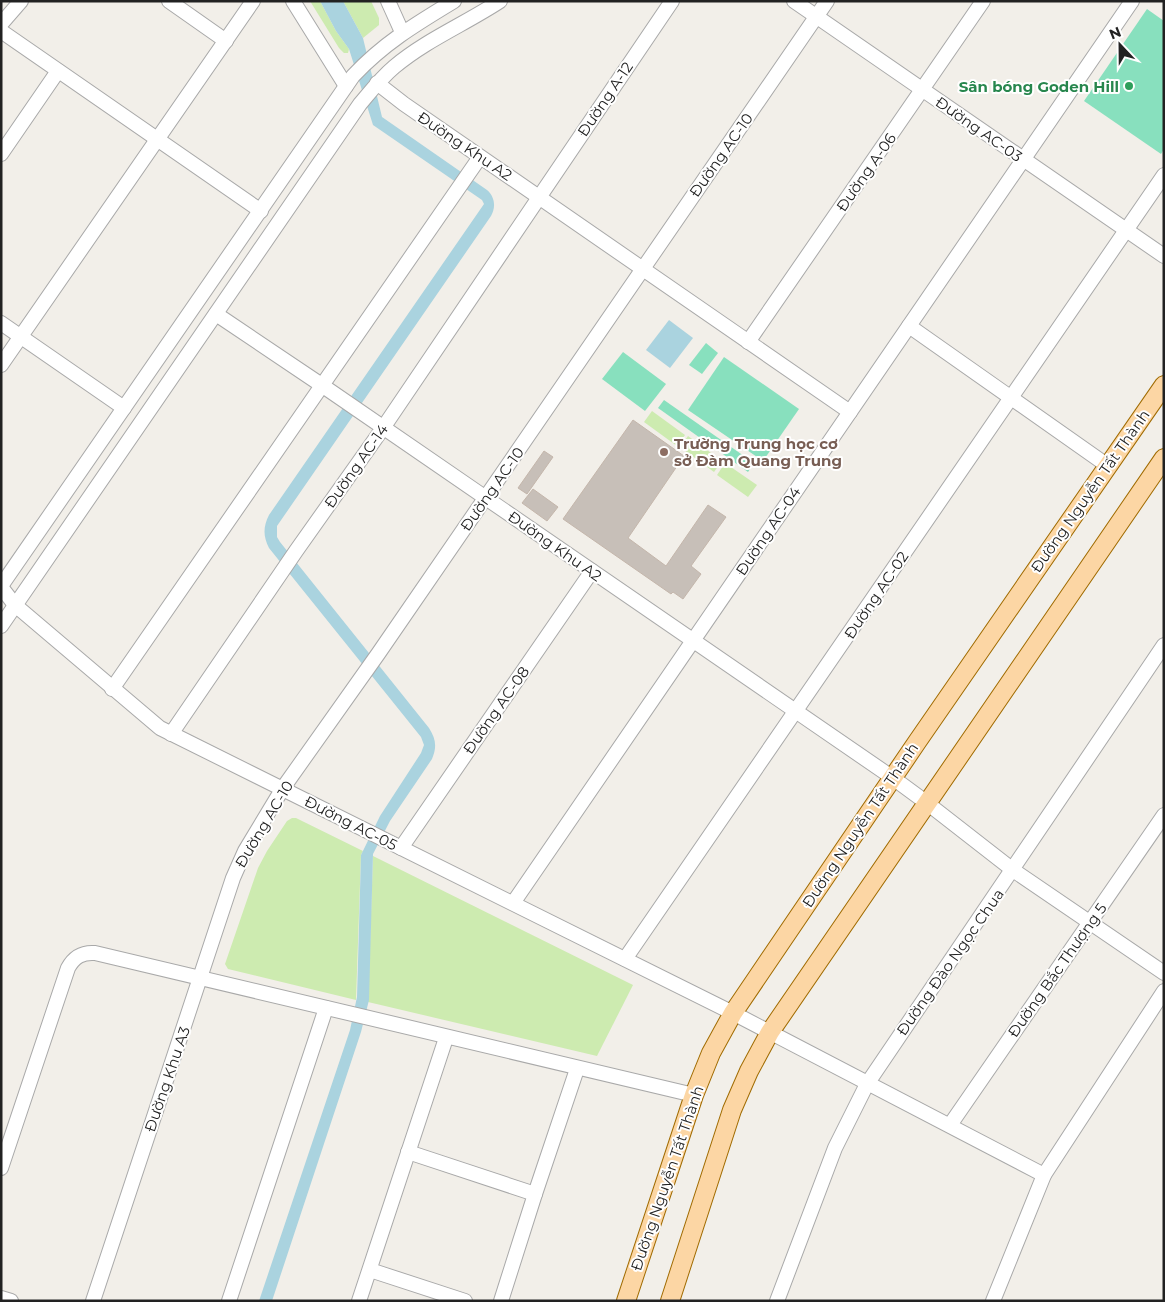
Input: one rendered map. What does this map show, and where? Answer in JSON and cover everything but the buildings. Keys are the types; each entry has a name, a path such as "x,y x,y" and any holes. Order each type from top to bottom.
{"main road":[{"name":"Đường Nguyễn Tất Thành","path":"626,1301 694,1095 712,1053 733,1013 1164,384"},
{"path":"670,1301 732,1110 749,1071 770,1032 1164,458"}],"street":[{"path":"1,24 21,1"},
{"path":"169,1 226,41"},
{"path":"1,365 253,1"},
{"path":"293,1 349,81"},
{"path":"388,1 402,32"},
{"path":"1,586 349,81 371,57 402,32 454,1"},
{"path":"1,626 360,104 378,82 412,53 500,1"},
{"name":"Đường A-12","path":"539,197 672,1"},
{"name":"Đường AC-03","path":"794,1 1164,256"},
{"name":"Đường AC-10","path":"201,978 238,865 253,836 283,788 365,673 827,1"},
{"name":"Đường A-06","path":"748,342 983,1"},
{"name":"Đường AC-04","path":"513,903 1132,1"},
{"path":"1,31 261,211"},
{"path":"1,154 58,71"},
{"name":"Đường Khu A2","path":"378,82 404,104 850,412"},
{"path":"112,689 480,157"},
{"name":"Đường AC-02","path":"625,959 1164,174"},
{"name":"Đường AC-14","path":"170,734 383,428 539,197"},
{"name":"Đường Khu A2","path":"216,314 893,778 1013,870 1164,973"},
{"path":"1,323 124,408"},
{"path":"909,326 1108,466"},
{"name":"Đường AC-08","path":"395,845 592,571"},
{"name":"Đường AC-05","path":"1,586 15,606 151,722 170,734 283,788 733,1013 867,1084 950,1125 1044,1176"},
{"name":"Đường Đào Ngọc Chua","path":"776,1301 835,1148 867,1084 1164,645"},
{"name":"Đường Bắc Thượng 5","path":"950,1125 1164,815"},
{"path":"1,1168 68,968 72,960 79,955 95,954 201,978 446,1038 694,1095"},
{"name":"Đường Khu A3","path":"92,1301 201,978"},
{"path":"993,1301 1044,1176 1164,991"},
{"path":"229,1301 326,1008"},
{"path":"360,1301 446,1038"},
{"path":"501,1301 577,1069"},
{"path":"408,1152 535,1194"},
{"path":"370,1270 465,1301"},
{"path":"1,1298 10,1301"}],"green space":[{"path":"310,1 320,1 336,31 349,49 348,53 344,53 339,48"},
{"path":"343,1 371,1 379,18 379,25 363,38"},
{"name":"Sân bóng Goden Hill","path":"1147,9 1164,21 1164,149 1161,154 1084,101"},
{"path":"706,343 718,353 702,374 689,365"},
{"path":"623,352 666,384 645,411 602,379"},
{"path":"724,357 799,409 763,461 688,410"},
{"path":"664,400 754,463 748,472 658,408"},
{"path":"652,411 685,435 677,446 644,422"},
{"path":"688,436 722,461 714,472 680,447"},
{"path":"725,463 757,485 748,497 717,475"},
{"path":"296,818 363,851 361,855 356,1000 228,969 225,964 258,868 287,821"},
{"path":"373,856 633,985 597,1056 368,1002"}],"water":[{"path":"320,1 343,1 363,38 382,117 487,190 492,196 494,206 491,216 277,526 277,537 280,542 429,728 434,739 435,751 432,759 390,821 373,854 369,1000 361,1032 272,1301 259,1301 350,1030 357,997 361,855 380,816 421,753 424,745 421,737 269,548 265,528 269,515 484,204 482,200 373,125 349,49 336,31"},
{"path":"669,320 693,338 670,368 646,350"}],"place":[{"name":"Sân bóng Goden Hill","path":"1129,86"},
{"name":"Trường Trung học cơ sở Đàm Quang Trung","path":"664,452"}]}
